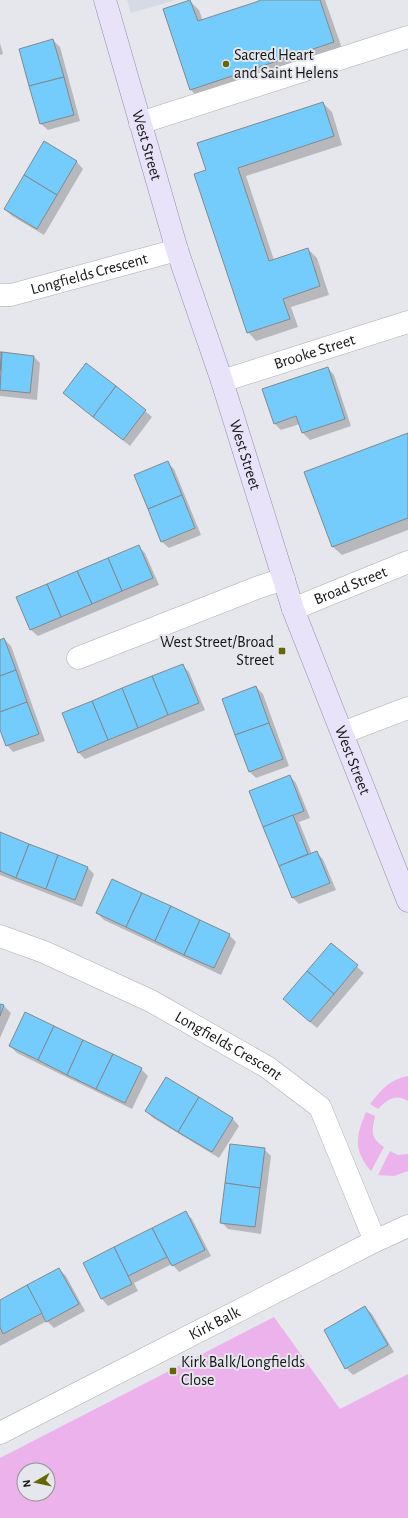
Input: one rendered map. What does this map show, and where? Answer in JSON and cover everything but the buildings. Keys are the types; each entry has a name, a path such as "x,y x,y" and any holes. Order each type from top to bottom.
{"main road":[{"name":"West Street","path":"105,0 177,250 222,381 293,609 408,901"}],"street":[{"path":"140,123 408,37"},
{"name":"Longfields Crescent","path":"0,295 10,295 177,250"},
{"name":"Brooke Street","path":"222,381 408,322"},
{"name":"Broad Street","path":"293,609 408,562"},
{"path":"78,658 259,587 284,579"},
{"path":"342,733 408,708"},
{"name":"Longfields Crescent","path":"0,936 44,952 151,1001 267,1067 320,1107 375,1241"},
{"name":"Kirk Balk","path":"0,1433 375,1241 408,1226"}],"shaded area":[{"path":"127,0 176,0 131,13"},
{"path":"408,1076 408,1101 395,1098 388,1100 378,1109 370,1104 391,1082"},
{"path":"366,1112 375,1116 373,1134 379,1144 384,1147 371,1171 361,1156 358,1143 360,1128"},
{"path":"390,1151 398,1155 408,1154 408,1171 394,1176 378,1175"},
{"path":"274,1317 340,1409 408,1374 408,1518 0,1518 0,1458"}],"place":[{"name":"Sacred Heart and Saint Helens","path":"226,64"},
{"name":"West Street/Broad Street","path":"282,651"},
{"name":"Kirk Balk/Longfields Close","path":"173,1371"}]}
